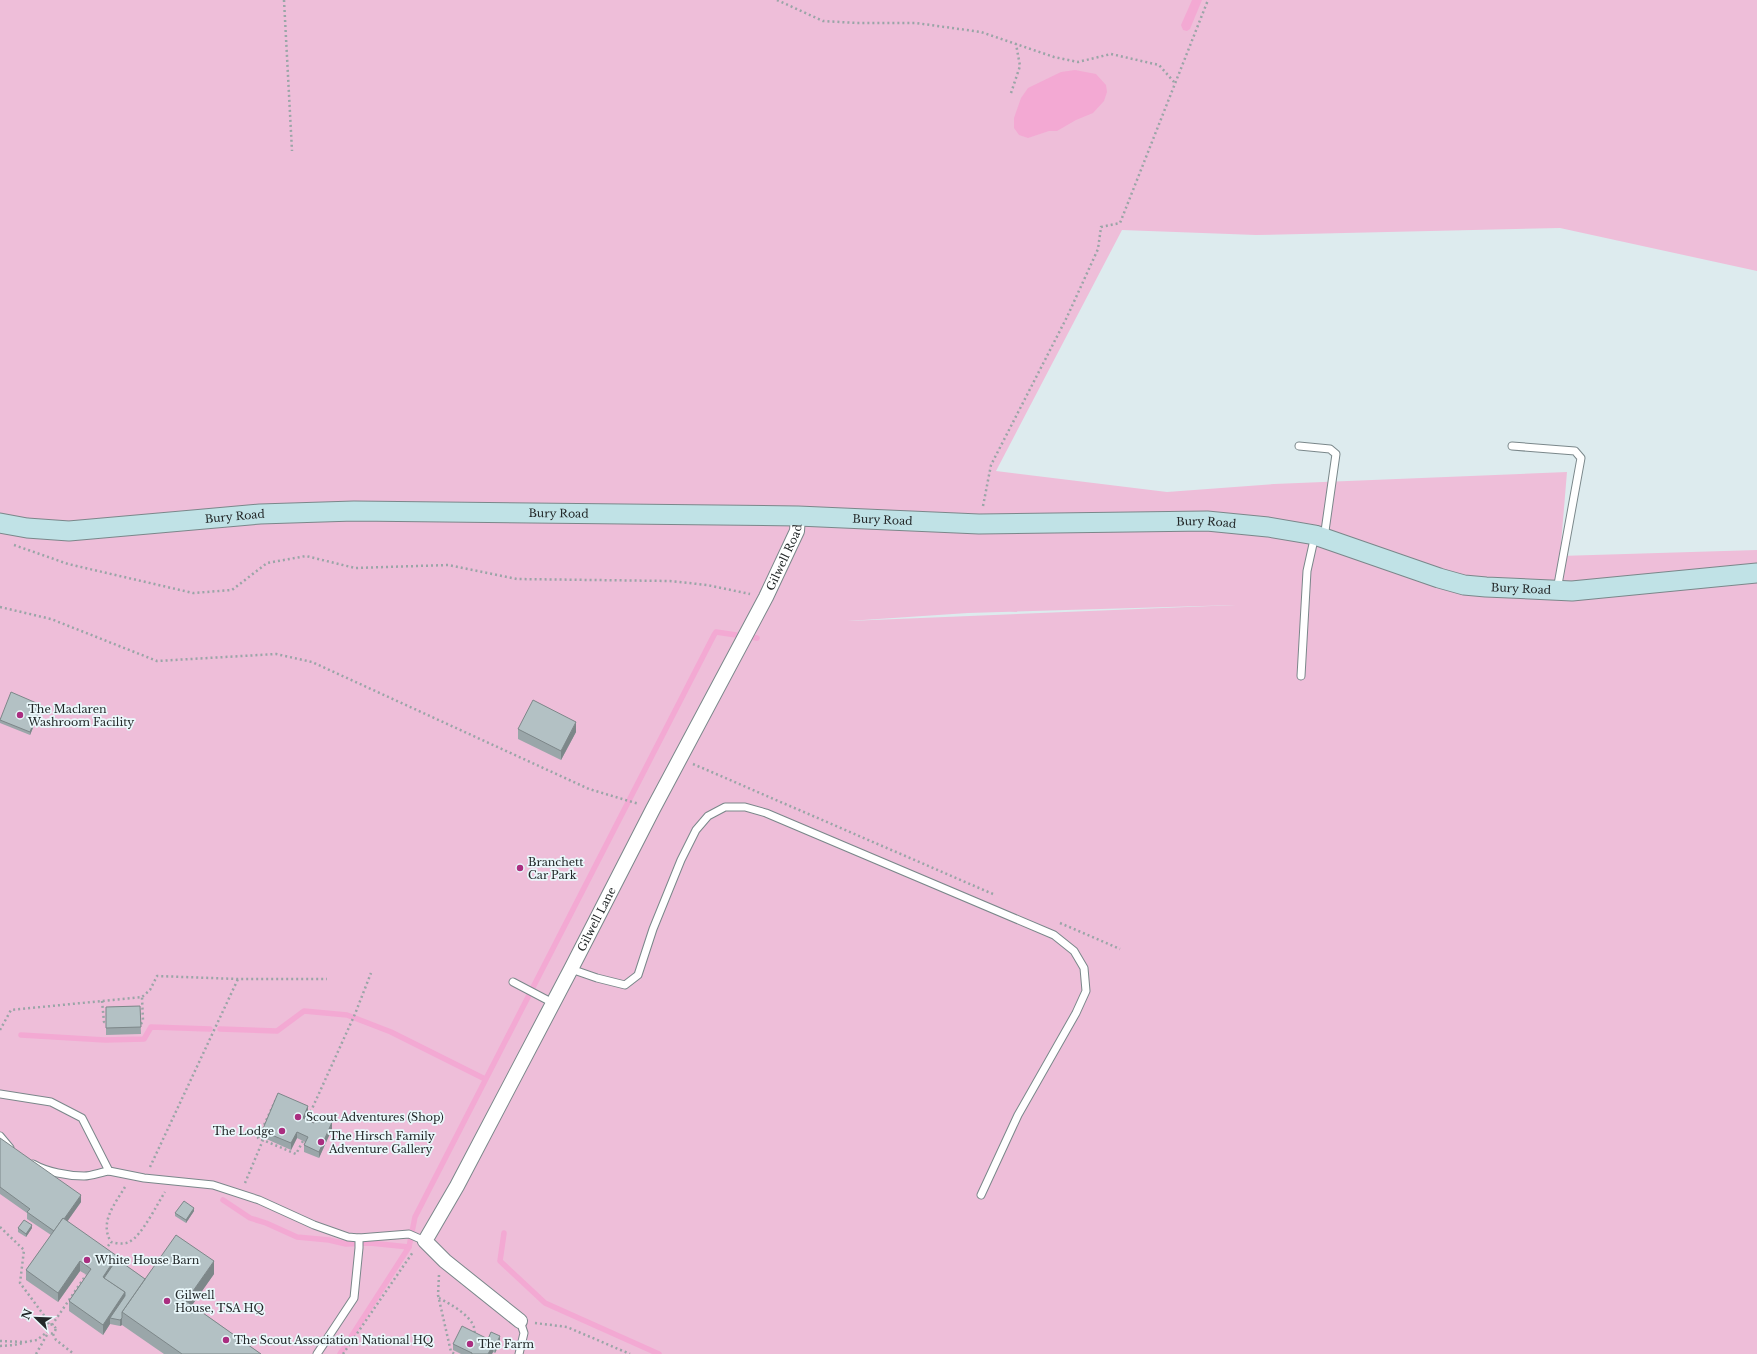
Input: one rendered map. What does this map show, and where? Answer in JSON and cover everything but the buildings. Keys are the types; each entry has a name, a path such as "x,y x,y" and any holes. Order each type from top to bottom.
{"street":[{"name":"Bury Road","path":"0,523 27,528 69,531 260,514 354,511 798,516 979,524 1207,521 1268,527 1319,536 1409,569 1464,584 1507,589 1572,591 1757,573"},
{"name":"Gilwell Road","path":"766,597 797,531 798,516"},
{"name":"Gilwell Lane","path":"425,1241 457,1186 766,597"},
{"path":"425,1241 445,1261 520,1320"}],"lane":[{"path":"1299,446 1330,448 1336,454 1319,536 1307,571 1301,676"},
{"path":"1512,446 1575,451 1581,458 1557,591"},
{"path":"571,968 597,978 625,985 638,975 653,929 681,860 696,830 708,816 725,807 745,807 766,813 1054,935 1074,951 1084,968 1086,991 1076,1013 1018,1115 981,1194"},
{"path":"513,982 553,1003"},
{"path":"0,1094 51,1102 82,1118 109,1171"},
{"path":"0,1136 15,1154"},
{"path":"27,1160 38,1167 85,1176 109,1171 144,1178 214,1185 259,1200 314,1225 348,1237 359,1238 409,1234 425,1241"},
{"path":"317,1354 354,1298 359,1238"},
{"path":"520,1320 524,1334 520,1352"}],"path":[{"path":"284,0 292,151"},
{"path":"776,0 823,21 857,23 916,23 981,32 1054,57 1078,62 1111,54 1159,65 1174,82"},
{"path":"979,524 990,465 1067,317 1098,249 1101,227 1120,223 1174,82 1208,0"},
{"path":"1011,92 1020,66 1016,44"},
{"path":"12,545 68,564 193,593 232,590 267,563 306,556 355,568 448,565 517,579 670,581 708,585 766,597"},
{"path":"0,607 51,619 157,662 276,654 312,662 589,789 629,800"},
{"path":"680,759 995,895"},
{"path":"1054,920 1120,949"},
{"path":"309,1127 312,1111 355,1014 370,973"},
{"path":"0,1030 11,1010 142,997 150,990 157,976 238,979 327,979"},
{"path":"144,1178 238,979"},
{"path":"141,1024 143,1021 142,997"},
{"path":"102,1001 104,1022 106,1024"},
{"path":"284,1100 277,1097 258,1138 296,1154 302,1141"},
{"path":"304,1108 312,1111"},
{"path":"241,1194 263,1140"},
{"path":"131,1176 105,1225 106,1235 111,1242 120,1244 128,1243 136,1237 171,1181"},
{"path":"0,1227 24,1250 20,1283 56,1330 53,1334"},
{"path":"343,1354 418,1244 425,1241"},
{"path":"101,1254 111,1242"},
{"path":"445,1261 439,1271 439,1298 451,1350 450,1352 455,1354"},
{"path":"36,1354 47,1333 47,1327 51,1325 86,1275"},
{"path":"439,1298 462,1313 472,1322 475,1329 473,1336 467,1333"},
{"path":"520,1320 567,1328 630,1354"},
{"path":"0,1346 14,1345 37,1340 47,1333 53,1334"},
{"path":"53,1334 56,1340 74,1354"},
{"path":"0,1341 26,1342"},
{"path":"451,1350 454,1344"}],"shaded area":[{"path":"0,0 1757,0 1757,271 1560,228 1256,235 1122,230 996,471 1167,492 1274,484 1567,472 1560,556 1757,550 1757,1354 0,1354","holes":["1236,605 848,621 968,613"]},
{"path":"1192,0 1202,0 1190,29 1187,31 1183,30 1181,25"},
{"path":"1075,70 1096,74 1106,85 1107,92 1104,101 1093,113 1076,120 1057,131 1049,131 1028,138 1019,135 1014,128 1014,118 1021,98 1028,88 1061,72"}],"waterway":[{"path":"340,1354 409,1247 415,1217 714,635 716,632 757,638"},
{"path":"220,1029 277,1031 304,1011 347,1015 391,1032 485,1079"},
{"path":"21,1035 105,1040 144,1039 151,1027 210,1029"},
{"path":"223,1200 250,1218 266,1223 297,1237 329,1240 346,1244 370,1243 409,1247"},
{"path":"504,1233 500,1261 545,1303 659,1354"}],"place":[{"name":"The Maclaren Washroom Facility","path":"20,715"},
{"name":"Branchett Car Park","path":"520,868"},
{"name":"Scout Adventures (Shop)","path":"298,1117"},
{"name":"The Lodge","path":"282,1131"},
{"name":"The Hirsch Family Adventure Gallery","path":"321,1142"},
{"name":"White House Barn","path":"87,1260"},
{"name":"Gilwell House, TSA HQ","path":"167,1301"},
{"name":"The Scout Association National HQ","path":"226,1340"},
{"name":"The Farm","path":"470,1344"}]}
